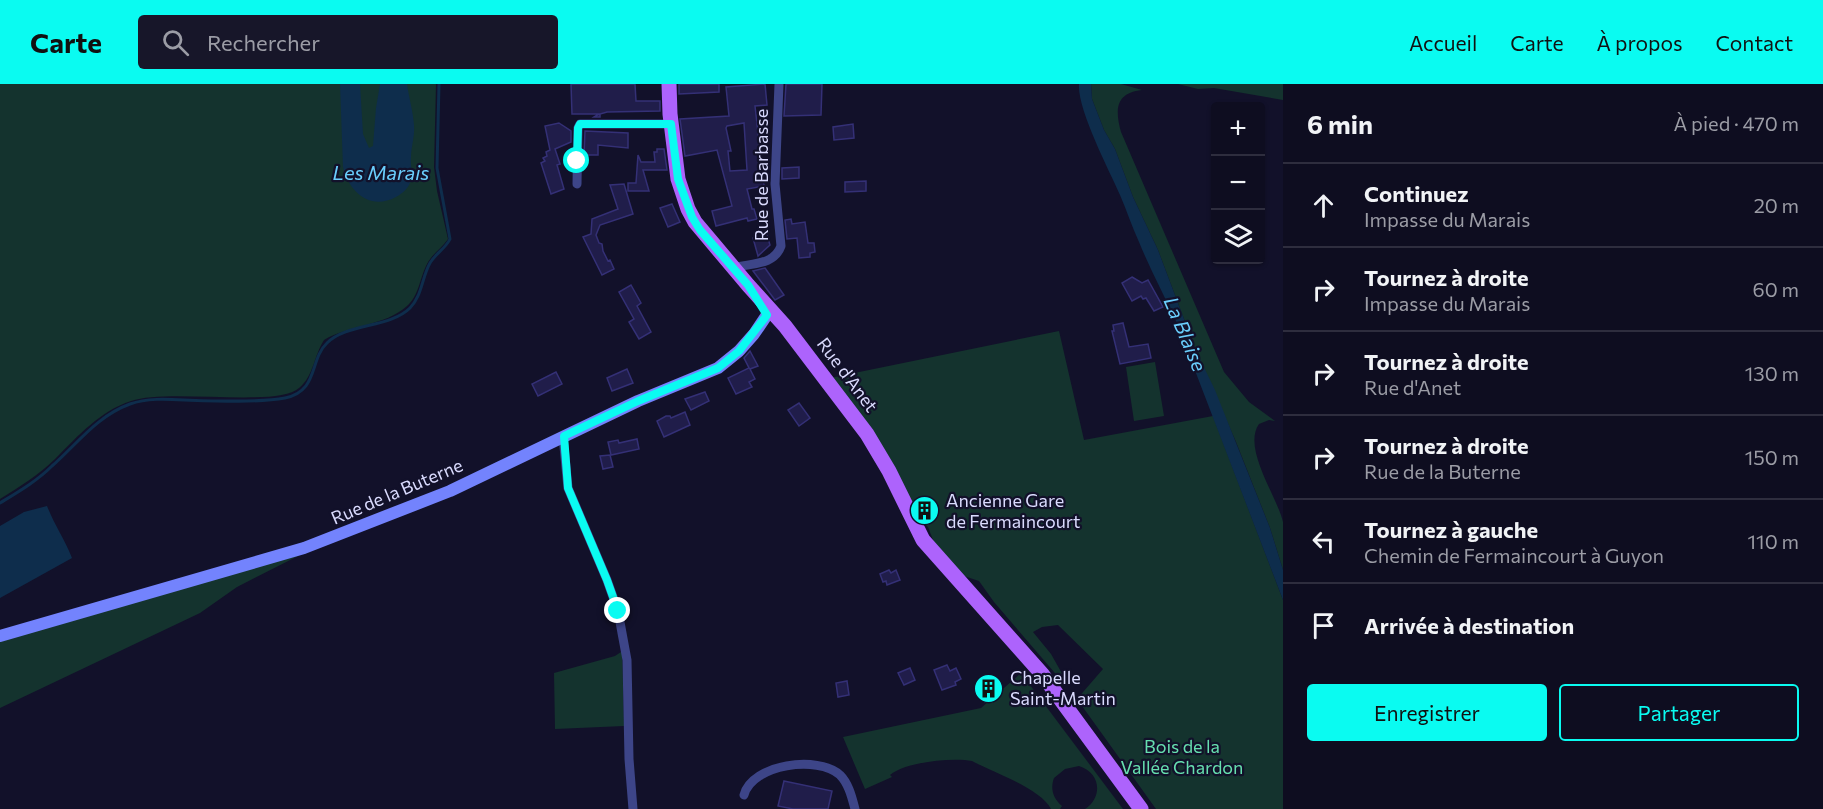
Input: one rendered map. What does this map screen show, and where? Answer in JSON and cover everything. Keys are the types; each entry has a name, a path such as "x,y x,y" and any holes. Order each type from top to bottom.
{"main road":[{"name":"Rue d'Anet","path":"669,84 678,179 688,209 700,230 748,285 867,434 889,471 917,530 928,546 1018,644 1141,809"}],"street":[{"name":"Rue de Barbasse","path":"733,268 770,260 781,246 775,184 779,84"},
{"path":"577,184 580,124 671,124"},
{"name":"Rue de la Buterne","path":"0,636 323,542 450,491 638,401 718,368 739,351 769,312"},
{"path":"564,436 566,474 572,502 607,580 618,611 627,660 629,759 633,809"},
{"path":"744,795 750,782 766,772 798,765 818,765 831,768 842,776 848,786 855,809"}],"green space":[{"path":"0,84 436,84 434,167 448,239 429,260 414,297 407,306 388,318 344,331 324,340 308,378 299,388 287,394 269,397 170,396 131,401 120,405 81,433 42,470 0,499"},
{"path":"1091,84 1121,84 1142,90 1126,95 1119,104 1118,117 1121,132 1224,372 1249,402 1275,421 1269,420 1259,424 1255,434 1255,446 1262,472 1283,522 1283,570 1270,528 1236,442 1196,351 1158,250 1133,197 1115,149 1104,130 1092,99"},
{"path":"1178,84 1283,84 1283,100 1214,88 1198,89"},
{"name":"Bois de la Vallée Chardon","path":"1059,331 1084,440 1213,416 1283,600 1283,809 1156,809 1077,699 1103,669 1058,625 1042,627 1033,632 1051,654 1064,677 1064,680 1060,679 994,602 979,581 964,576 935,545 928,527 920,520 830,378"},
{"path":"1155,362 1164,416 1134,421 1126,367"},
{"path":"302,554 237,587 200,613 0,708 0,641"},
{"path":"622,645 624,726 555,729 554,673 615,656 621,652"},
{"path":"1021,673 1123,809 1085,809 1095,798 1097,786 1092,774 1079,766 1065,769 1054,778 1052,790 1054,797 1062,806 1060,809 1051,809 1046,802 1027,788 972,761 964,760 942,760 906,767 890,775 892,777 865,789 843,737 981,708"}],"water":[{"name":"Les Marais","path":"340,84 360,84 363,134 369,148 373,146 380,84 407,84 414,125 412,177 407,188 396,197 378,202 369,200 356,191 346,176 343,167"},
{"name":"La Blaise","path":"1079,84 1091,84 1092,99 1104,130 1115,149 1133,197 1158,250 1196,351 1215,390 1270,528 1283,570 1283,600 1176,321 1143,252 1088,124"},
{"path":"47,506 72,558 0,598 0,526 24,512"}],"building":[{"path":"571,84 635,84 636,101 660,101 660,111 607,112 600,114 600,117 594,117 599,114 572,114"},
{"path":"679,84 719,84 719,92 679,94"},
{"path":"765,84 767,105 755,106 764,169 762,169 764,186 747,189 757,219 748,221 747,218 716,226 712,211 732,206 717,150 685,156 680,119 729,116 726,87","holes":["744,123 747,170 730,171 728,151 731,151 727,126"]},
{"path":"786,84 822,84 821,115 784,116"},
{"path":"559,123 571,131 571,142 555,149 564,189 551,194 541,163 545,161 543,158 547,156 546,152 550,150 545,126"},
{"path":"853,124 854,138 834,140 833,127"},
{"path":"585,131 628,133 628,148 598,145 598,155 584,155"},
{"path":"657,149 664,149 667,170 643,170 649,191 628,191 628,183 636,183 638,155 641,162 655,162 654,152 657,152"},
{"path":"799,167 799,178 782,179 782,168"},
{"path":"866,181 866,191 845,192 845,182"},
{"path":"624,184 633,214 600,225 596,235 614,269 602,275 583,237 591,234 592,219 618,209 610,185"},
{"path":"672,204 680,222 668,227 660,208"},
{"path":"791,219 792,224 805,222 808,243 814,243 815,252 810,253 810,257 799,258 797,238 787,239 785,220"},
{"path":"767,235 770,245 758,256 753,238"},
{"path":"765,268 784,295 775,300 753,271"},
{"path":"1132,277 1142,283 1148,280 1163,307 1154,311 1146,298 1143,299 1141,296 1132,301 1122,283"},
{"path":"631,285 641,303 637,306 651,332 639,339 629,322 634,319 619,292"},
{"path":"1123,323 1129,347 1148,344 1151,358 1120,364 1112,331 1114,331 1113,325"},
{"path":"750,351 758,366 750,369 755,379 749,382 752,387 736,394 728,378 749,368 744,358"},
{"path":"627,369 633,383 612,391 607,378"},
{"path":"556,372 562,384 538,396 532,384"},
{"path":"705,392 709,401 691,410 685,399"},
{"path":"799,403 810,418 799,426 788,410"},
{"path":"685,412 690,425 664,437 657,421 666,416 671,418"},
{"path":"637,439 639,449 611,455 608,442 618,440 619,443"},
{"path":"610,455 613,467 603,469 600,456"},
{"path":"889,570 891,573 896,570 900,580 887,585 880,574"},
{"path":"947,665 950,671 956,668 961,679 955,682 956,685 942,690 934,670"},
{"path":"910,668 915,680 904,685 898,673"},
{"path":"847,681 849,695 838,697 836,683"},
{"path":"784,781 832,791 828,809 793,809 778,806"}],"waterway":[{"path":"0,503 40,477 97,423 118,409 136,402 163,399 249,401 285,398 303,389 312,374 321,350 335,337 357,328 391,319 410,308 417,298 430,263 450,239 437,168 439,84"}],"place":[{"name":"Ancienne Gare de Fermaincourt","path":"925,511"},
{"name":"Chapelle Saint-Martin","path":"989,688"}],"route":[{"path":"577,161 580,124 671,124 678,179 692,217 700,230 748,285 767,315 739,351 718,368 638,401 564,436 566,474 572,502 607,580 618,611"}]}
